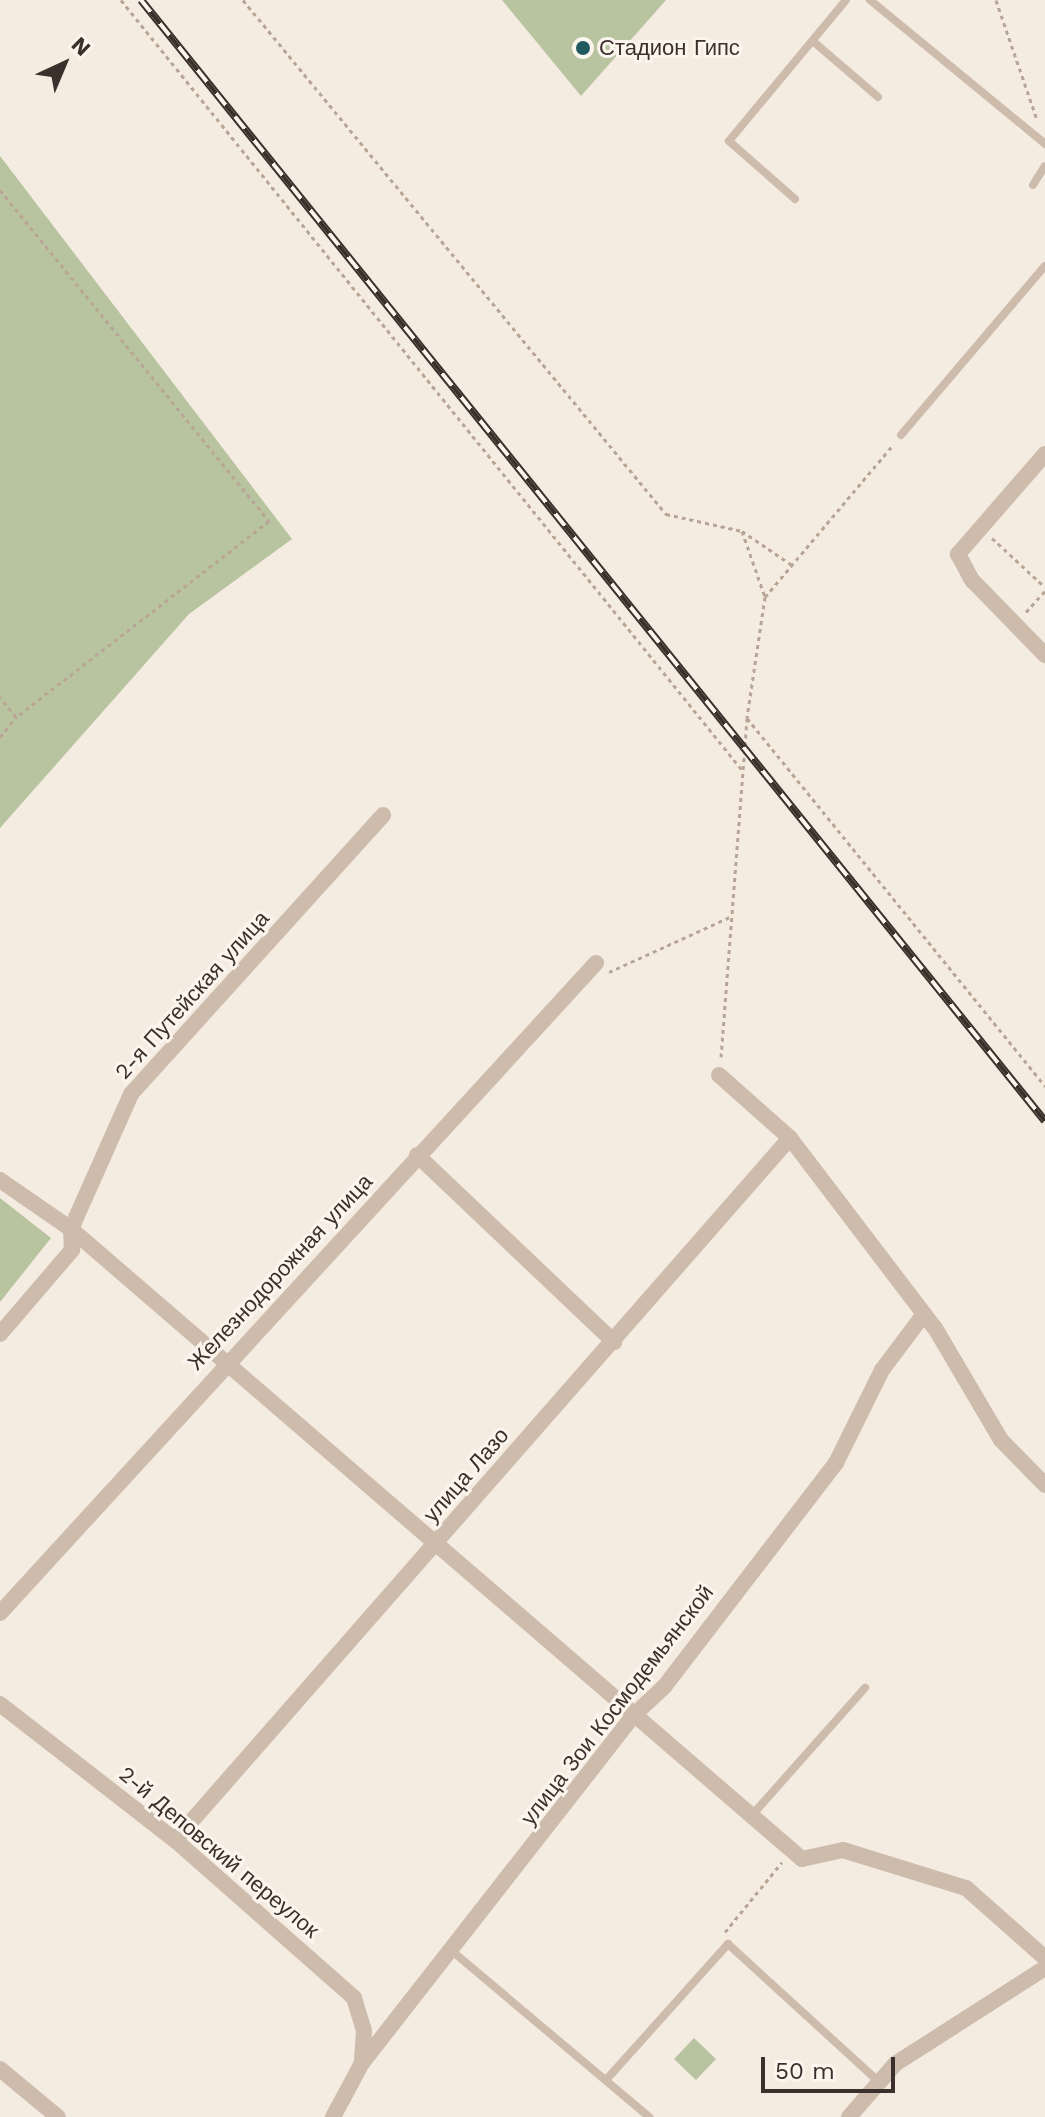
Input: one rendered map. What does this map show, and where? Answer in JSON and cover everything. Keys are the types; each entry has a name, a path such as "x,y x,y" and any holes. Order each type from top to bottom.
{"street":[{"path":"1045,454 958,554 972,580 1045,655"},
{"name":"2-я Путейская улица","path":"0,1334 72,1250 71,1229 131,1094 383,815"},
{"name":"Железнодорожная улица","path":"0,1613 596,963"},
{"path":"719,1075 790,1138 924,1314 1001,1440 1045,1485"},
{"name":"улица Лазо","path":"175,1840 790,1138"},
{"path":"417,1155 614,1342"},
{"path":"0,1180 71,1229 802,1859 843,1850 966,1888 1045,1958"},
{"name":"улица Зои Космодемьянской","path":"333,2117 362,2063 635,1714 664,1687 836,1463 882,1370 924,1314"},
{"name":"2-й Деповский переулок","path":"0,1704 175,1840 354,1998 364,2031 362,2063"},
{"path":"849,2117 895,2064 1045,1968"},
{"path":"0,2069 58,2117"}],"lane":[{"path":"795,199 729,141 815,43 846,0"},
{"path":"870,0 1045,144"},
{"path":"815,43 878,97"},
{"path":"1033,185 1045,166"},
{"path":"901,435 1045,266"},
{"path":"753,1814 865,1688"},
{"path":"606,2080 728,1944 879,2082"},
{"path":"452,1951 649,2117"}],"path":[{"path":"121,0 743,771"},
{"path":"243,0 666,514 742,531 792,565"},
{"path":"996,0 1045,144"},
{"path":"0,190 269,521 16,717 0,737"},
{"path":"765,597 901,435"},
{"path":"980,528 1045,589 1015,624"},
{"path":"719,1075 747,718 765,597 742,531"},
{"path":"0,697 16,717"},
{"path":"747,718 1045,1086"},
{"path":"596,963 611,974 732,916"},
{"path":"728,1944 724,1927 793,1850"}],"green space":[{"name":"Стадион Гипс","path":"502,0 666,0 581,96"},
{"path":"0,156 292,539 189,614 0,828"},
{"path":"0,1198 51,1238 0,1302"},
{"path":"694,2038 716,2059 696,2080 674,2059"}],"railway":[{"path":"141,0 1045,1121"}],"place":[{"name":"Стадион Гипс","path":"583,48"}]}
